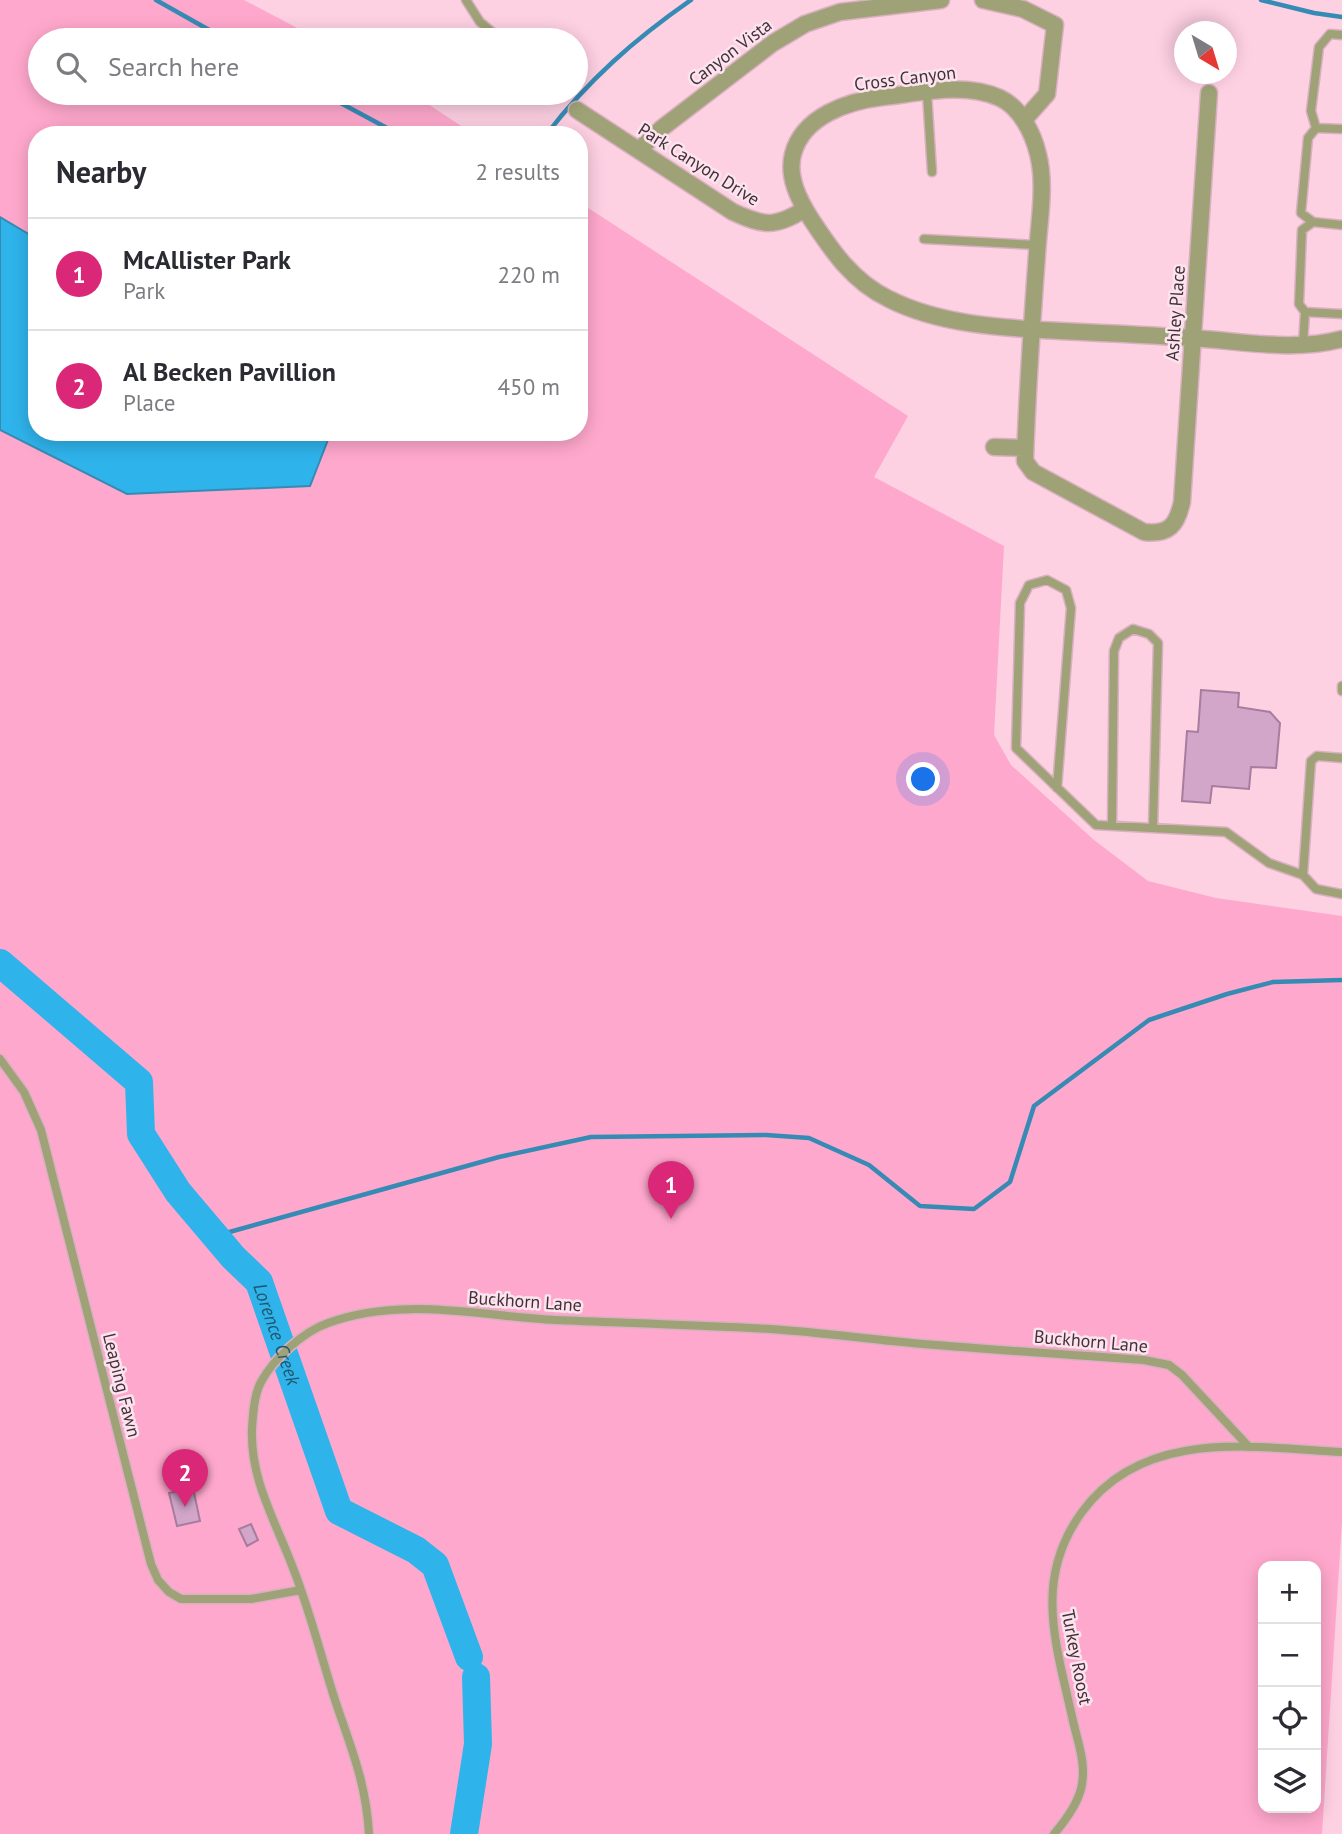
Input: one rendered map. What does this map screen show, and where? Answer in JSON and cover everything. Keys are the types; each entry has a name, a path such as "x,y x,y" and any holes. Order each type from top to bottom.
{"street":[{"name":"Canyon Vista","path":"639,150 662,128 773,43 805,24 840,12 941,0"},
{"path":"983,0 1006,3 1055,25 1047,94 1024,120"},
{"name":"Cross Canyon","path":"1032,329 1042,185 1038,154 1024,120 1002,99 970,89 863,100 835,110 815,122 799,138 792,157 793,180 805,209 830,248 853,274 891,301 967,323 1032,329 1303,345 1342,339"},
{"name":"Ashley Place","path":"1025,448 1025,461 1032,472 1144,532 1167,530 1178,519 1182,502 1209,93"},
{"name":"Park Canyon Drive","path":"577,110 733,212 756,222 779,223 805,209"},
{"path":"994,447 1025,448 1032,329"},
{"name":"Cross Canyon","path":"1323,344 1342,351"}],"lane":[{"path":"466,0 480,22 487,28"},
{"path":"1316,128 1311,111 1319,47 1330,34 1342,35"},
{"path":"927,93 932,172"},
{"path":"1316,128 1342,129"},
{"path":"1316,128 1308,138 1301,213 1313,222 1342,225"},
{"path":"1303,345 1305,312 1299,304 1302,230 1313,222"},
{"path":"924,239 1037,245"},
{"path":"1305,312 1342,314"},
{"path":"1057,788 1071,608 1066,590 1047,580 1028,585 1020,603 1016,748 1057,788 1096,825 1226,832 1269,863 1303,875 1316,890 1342,894"},
{"path":"1112,826 1114,652 1119,638 1133,629 1149,634 1158,643 1153,828"},
{"path":"1342,686 1342,691"},
{"path":"1303,875 1311,761 1317,756 1342,758"},
{"name":"Leaping Fawn","path":"0,1059 24,1092 41,1130 151,1564 158,1580 169,1592 181,1599 251,1599 301,1590"},
{"name":"Buckhorn Lane","path":"369,1834 365,1793 359,1769 301,1590 259,1486 253,1458 252,1428 261,1383 274,1364 306,1334 326,1323 375,1311 401,1308 541,1319 772,1329 1151,1362 1168,1366 1182,1375 1249,1447"},
{"name":"Turkey Roost","path":"1054,1834 1075,1803 1083,1775 1080,1742 1058,1649 1051,1606 1053,1576 1061,1549 1074,1523 1089,1502 1127,1470 1148,1459 1178,1452 1249,1447 1342,1452"}],"shaded area":[{"path":"0,0 244,0 297,28 28,28 28,105 429,105 461,126 28,126 28,441 588,441 588,208 908,416 874,477 1004,546 994,735 1011,765 1094,840 1148,881 1216,898 1342,916 1342,1522 1322,1834 0,1834"}],"water":[{"path":"0,217 28,234 28,441 328,441 310,486 127,494 0,430"}],"building":[{"path":"1201,690 1239,693 1238,707 1270,712 1280,723 1276,768 1251,767 1249,789 1212,786 1210,803 1182,801 1187,731 1198,732"},
{"path":"193,1488 200,1521 177,1526 169,1493"},
{"path":"251,1524 258,1540 247,1546 239,1529"}],"waterway":[{"path":"156,0 206,28"},
{"path":"588,86 613,61 691,0"},
{"path":"1261,0 1342,17"},
{"path":"344,105 383,126"},
{"path":"553,126 570,105"},
{"name":"Lorence Creek","path":"0,963 139,1082 141,1134 178,1192 233,1257 259,1282 339,1511 416,1550 435,1565 469,1657"},
{"path":"215,1236 499,1157 591,1137 766,1135 809,1138 869,1165 920,1206 974,1209 1010,1182 1034,1106 1149,1020 1273,982 1342,980"},
{"name":"Lorence Creek","path":"464,1834 478,1744 476,1677"}],"place":[{"name":"McAllister Park","path":"671,1219"},
{"name":"Al Becken Pavillion","path":"185,1507"}]}
